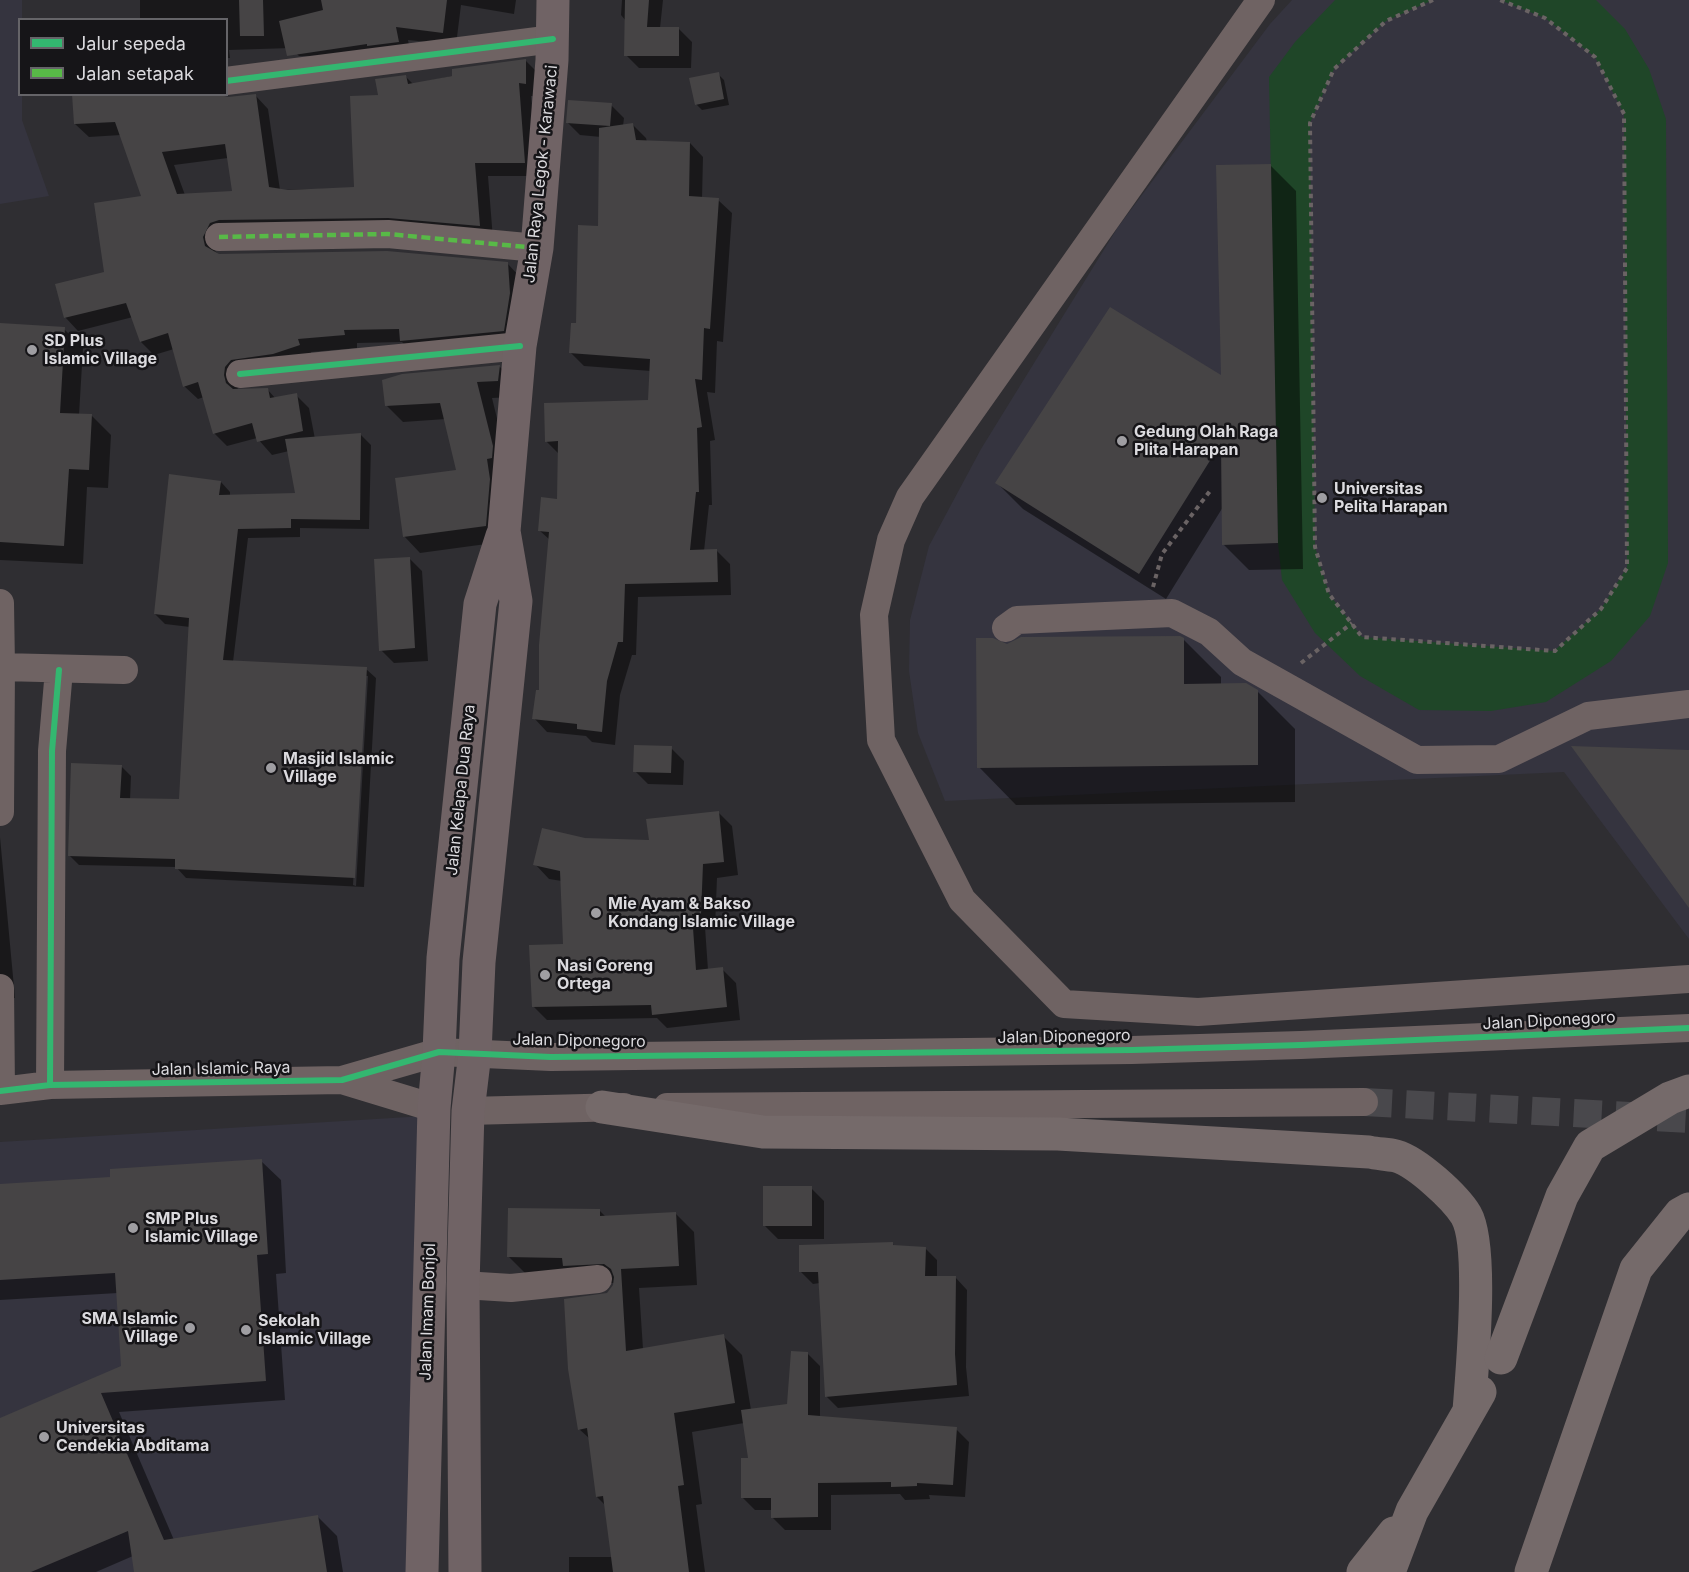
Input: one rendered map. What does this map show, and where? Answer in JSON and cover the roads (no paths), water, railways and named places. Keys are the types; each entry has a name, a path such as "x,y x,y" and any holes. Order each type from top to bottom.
{"highway":[{"path":"1363,1572 1412,1511 1501,1358 1562,1196 1590,1146 1624,1128 1670,1098 1689,1091"},
{"path":"602,1107 764,1132 1058,1134 1369,1152 1398,1156 1427,1175 1450,1196 1468,1222 1473,1241 1475,1274 1469,1412"},
{"path":"1531,1572 1636,1269 1680,1214 1689,1209"},
{"path":"1389,1572 1412,1511"}],"main road":[{"name":"Jalan Raya Legok - Karawaci","path":"520,346 537,248 553,39 553,0"},
{"name":"Jalan Kelapa Dua Raya","path":"440,1052 443,958 480,604 504,531 520,346"},
{"name":"Jalan Kelapa Dua Raya","path":"474,1053 479,962 516,601 504,531"},
{"path":"461,782 496,784"},
{"name":"Jalan Imam Bonjol","path":"422,1572 434,1108 440,1052"},
{"name":"Jalan Imam Bonjol","path":"465,1572 463,1285 468,1111 474,1053"}],"street":[{"path":"1261,0 910,497 891,540 874,615 881,740 962,900 1064,1004 1198,1011 1689,979"},
{"path":"228,81 553,39"},
{"path":"219,237 388,234 537,248"},
{"path":"240,374 520,346"},
{"path":"0,603 0,812"},
{"path":"1006,628 1017,620 1172,613 1189,619 1209,632 1242,662 1417,760 1499,759 1588,717 1689,704"},
{"path":"1,667 124,670"},
{"path":"50,1085 52,751 59,670"},
{"path":"0,988 1,1091"},
{"name":"Jalan Diponegoro","path":"440,1052 551,1057 1132,1050 1312,1045 1689,1028"},
{"name":"Jalan Islamic Raya","path":"1,1091 50,1085 342,1080 440,1052"},
{"name":"Jalan Islamic Raya","path":"342,1080 434,1108"},
{"path":"468,1111 602,1107 1364,1102"},
{"path":"463,1285 511,1288 598,1279"}],"tunnel":[{"path":"1364,1102 1689,1119"}],"place":[{"name":"SD Plus Islamic Village","path":"32,350"},
{"name":"Gedung Olah Raga Plita Harapan","path":"1122,441"},
{"name":"Universitas Pelita Harapan","path":"1322,498"},
{"name":"Masjid Islamic Village","path":"271,768"},
{"name":"Mie Ayam & Bakso Kondang Islamic Village","path":"596,913"},
{"name":"Nasi Goreng Ortega","path":"545,975"},
{"name":"SMP Plus Islamic Village","path":"133,1228"},
{"name":"SMA Islamic Village","path":"190,1328"},
{"name":"Sekolah Islamic Village","path":"246,1330"},
{"name":"Universitas Cendekia Abditama","path":"44,1437"}]}
